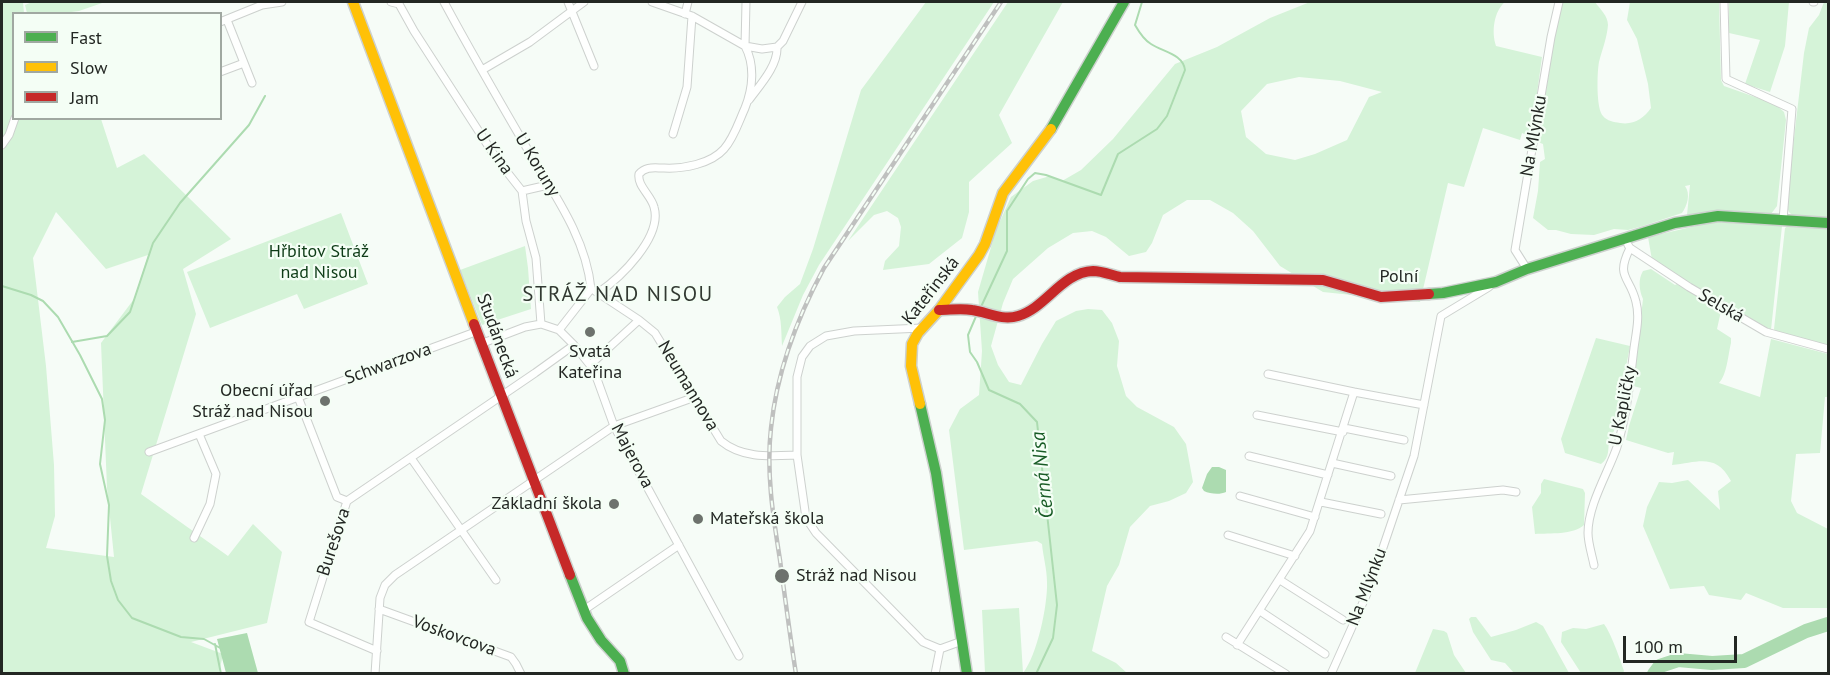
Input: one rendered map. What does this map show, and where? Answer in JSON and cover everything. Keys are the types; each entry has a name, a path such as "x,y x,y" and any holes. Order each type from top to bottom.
{"street":[{"path":"252,83 224,21 262,5 282,2"},
{"name":"Studánecká","path":"353,2 584,610 596,633 620,661 624,674"},
{"name":"U Kina","path":"398,2 414,31 490,148 522,191 526,221 536,258 541,324"},
{"name":"U Koruny","path":"444,2 548,185 559,200 580,244 595,291"},
{"path":"568,2 594,66"},
{"path":"482,70 530,42 584,2"},
{"path":"652,2 688,15 745,46 762,49 777,47 783,41 802,2"},
{"path":"673,134 687,87 688,2"},
{"path":"746,2 745,46 752,63 747,102"},
{"name":"Kateřinská","path":"967,674 936,473 911,366 912,344 979,255 1003,194 1049,132 1124,2"},
{"name":"Na Mlýnku","path":"1527,269 1515,250 1559,2"},
{"path":"1724,2 1726,79 1792,109 1783,220"},
{"path":"483,343 525,327 541,324 559,330 595,291 622,274 648,240 655,214 654,207 639,182 641,171 649,168 680,168 709,159 725,148 747,102 778,55 777,47"},
{"path":"222,71 244,63"},
{"path":"2,145 9,135 14,120"},
{"path":"522,191 548,185"},
{"name":"Polní","path":"939,310 970,310 1001,317 1018,315 1028,312 1047,299 1067,280 1095,270 1120,277 1323,280 1381,297 1443,293 1496,282 1527,269 1592,248 1628,244 1674,223 1718,216 1828,223"},
{"name":"Selská","path":"1628,244 1689,287 1766,332 1828,349"},
{"name":"U Kapličky","path":"1594,565 1588,534 1590,520 1621,430 1638,314 1637,304 1622,272 1628,244"},
{"name":"Na Mlýnku","path":"1331,674 1369,589 1414,456 1441,315 1496,282"},
{"name":"Neumannova","path":"595,291 655,333 713,429 726,445 756,456 797,455"},
{"path":"590,365 639,320"},
{"path":"922,328 854,331 826,336 810,346 802,357 797,377 797,455 804,509 809,525 816,533 923,642 940,649 962,641"},
{"name":"Majerova","path":"559,330 590,365 614,426 739,656"},
{"name":"Schwarzova","path":"149,452 478,331"},
{"name":"Burešova","path":"376,651 309,622 347,501 573,345"},
{"path":"1268,374 1424,405"},
{"path":"1237,645 1310,531 1354,392"},
{"path":"298,397 337,497 347,501"},
{"path":"375,674 380,598 385,585 395,575 614,426 695,398"},
{"path":"1257,414 1404,440"},
{"path":"194,538 210,504 216,474 199,434"},
{"path":"1249,456 1328,475"},
{"path":"411,458 496,580"},
{"path":"1332,463 1391,476"},
{"path":"1399,500 1503,490 1516,492"},
{"path":"1240,496 1315,517"},
{"path":"1321,502 1381,514"},
{"path":"1228,535 1294,556"},
{"path":"584,610 679,545"},
{"name":"Na Mlýnku","path":"1280,580 1343,620"},
{"name":"Voskovcova","path":"379,609 511,657 521,674"},
{"path":"1260,611 1325,654"},
{"path":"1226,637 1286,674"},
{"path":"935,674 940,649"}],"green space":[{"path":"2,2 23,2 24,12 12,12 12,120 101,120 117,168 144,154 231,239 183,269 196,314 141,494 228,556 253,524 282,552 267,623 191,642 223,654 219,673 2,673","holes":["56,212 106,269 148,255 134,299 101,343 107,488 114,557 46,548 55,516 54,465 46,366 33,258"]},
{"path":"32,2 105,2 71,12 27,12 25,5"},
{"path":"926,2 994,2 819,265 803,295 782,346 781,321 777,307 800,284 813,249 861,90"},
{"path":"1008,2 1063,2 999,115 1012,143 969,182 969,212 962,238 929,264 883,270 885,261 899,246 901,227 898,218 887,211 874,215 848,241"},
{"path":"1310,2 1505,2 1494,22 1496,46 1542,57 1531,137 1522,133 1520,140 1483,128 1464,187 1448,183 1420,302 1323,292 1280,266 1253,231 1233,213 1210,200 1187,200 1163,215 1146,252 1129,256 1106,237 1092,231 1073,233 1048,248 1013,279 1003,303 991,346 998,365 1009,382 1021,385 1056,321 1076,311 1102,310 1112,323 1119,341 1117,366 1126,396 1137,407 1174,427 1186,444 1193,482 1186,493 1150,506 1130,527 1119,565 1107,586 1092,651 1116,663 1127,673 1023,673 1037,643 1046,603 1047,577 1042,544 1037,541 964,550 949,430 960,409 979,395 982,351 978,292 996,230 1011,197 1033,181 1050,176 1062,181 1081,170 1113,139 1175,64 1217,47 1270,18","holes":["1299,77 1340,81 1382,92 1369,97 1347,140 1295,160 1266,154 1246,137 1241,111 1267,84"]},
{"path":"1562,2 1595,2 1605,16 1608,22 1599,62 1599,106 1606,119 1613,122 1630,123 1645,115 1651,108 1648,84 1637,39 1627,20 1630,2 1719,2 1721,80 1724,86 1775,104 1784,112 1786,120 1777,206 1771,214 1722,211 1687,215 1690,185 1685,186 1688,200 1682,213 1628,230 1614,229 1594,235 1571,234 1548,230 1533,218 1540,162 1545,159 1543,144 1538,142"},
{"path":"1729,2 1789,2 1785,46 1770,92 1745,84 1760,40 1729,33"},
{"path":"1824,2 1828,2 1828,217 1792,215 1786,206 1804,53 1809,28 1819,15"},
{"name":"Hřbitov Stráž nad Nisou","path":"341,213 368,284 304,309 297,294 210,328 187,272"},
{"path":"1713,222 1782,226 1771,330 1652,260 1648,237"},
{"path":"1789,225 1828,227 1828,345 1775,332 1774,329 1785,228"},
{"path":"525,246 531,309 482,325 460,270"},
{"path":"1651,269 1721,311 1717,329 1731,338 1731,343 1726,370 1719,383 1760,397 1771,339 1828,354 1828,397 1825,397 1820,453 1796,454 1791,501 1797,513 1828,529 1828,608 1783,608 1746,593 1741,600 1709,595 1704,586 1670,589 1643,526 1647,507 1659,482 1672,483 1688,480 1720,510 1718,491 1731,481 1719,466 1713,463 1699,461 1672,465 1674,452 1668,453 1626,440 1641,388 1633,386 1643,299 1640,288 1641,274"},
{"path":"1596,338 1630,346 1614,431 1609,438 1607,456 1601,464 1565,453 1561,439"},
{"path":"1544,479 1583,489 1585,493 1584,525 1568,532 1535,534 1532,507 1541,493 1541,484"},
{"path":"1019,608 1023,673 985,673 982,610"},
{"path":"1476,617 1491,637 1536,622 1543,626 1569,673 1514,673 1505,663 1491,660 1473,632 1469,619"},
{"path":"1604,624 1624,671 1623,673 1581,673 1561,642 1562,632 1573,628 1586,629"},
{"path":"1433,629 1447,633 1454,655 1466,673 1415,673"}],"shaded area":[{"path":"1212,467 1226,470 1226,492 1212,493 1202,488"},
{"path":"247,633 258,673 226,673 217,639"}],"waterway":[{"name":"Černá Nisa","path":"980,309 1007,251 1007,211 1028,179 1035,173 1046,175 1101,195 1118,154 1157,129 1167,116 1185,70 1181,60 1148,42 1138,30 1135,25 1142,2"},
{"path":"72,342 107,336 130,312 153,243 180,203 249,125 265,96"},
{"path":"2,286 43,301 58,317 102,399 105,420 100,464 109,505 107,556 111,581 118,600 132,618 181,637 204,639 222,649"},
{"name":"Černá Nisa","path":"977,314 968,335 970,352 989,390 1020,404 1037,422 1057,605 1053,638 1036,674"},
{"path":"1654,674 1660,666 1678,660 1712,663 1744,661 1806,631 1828,624"},
{"path":"215,644 221,674"}],"railway":[{"path":"796,674 770,478 771,428 783,365 805,306 824,268 1001,2"}],"traffic: fast":[{"path":"1051,129 1124,2"},
{"path":"1429,294 1496,282 1527,269 1675,223 1718,216 1828,223"},
{"path":"920,404 936,473 967,674"},
{"path":"570,575 587,618 601,640 620,661 624,674"}],"traffic: slow":[{"path":"353,2 474,324"},
{"path":"920,404 911,366 912,344 918,333 939,310 979,255 1003,193 1051,129"}],"traffic: jam":[{"path":"939,310 968,309 1000,317 1018,316 1037,306 1072,277 1093,271 1120,277 1323,280 1381,297 1429,294"},
{"path":"474,324 570,575"}],"place":[{"name":"Svatá Kateřina","path":"590,332"},
{"name":"Obecní úřad Stráž nad Nisou","path":"325,401"},
{"name":"Základní škola","path":"614,504"},
{"name":"Mateřská škola","path":"698,519"},
{"name":"Stráž nad Nisou","path":"782,576"}],"district":[{"name":"STRÁŽ NAD NISOU","path":"618,295"}]}
